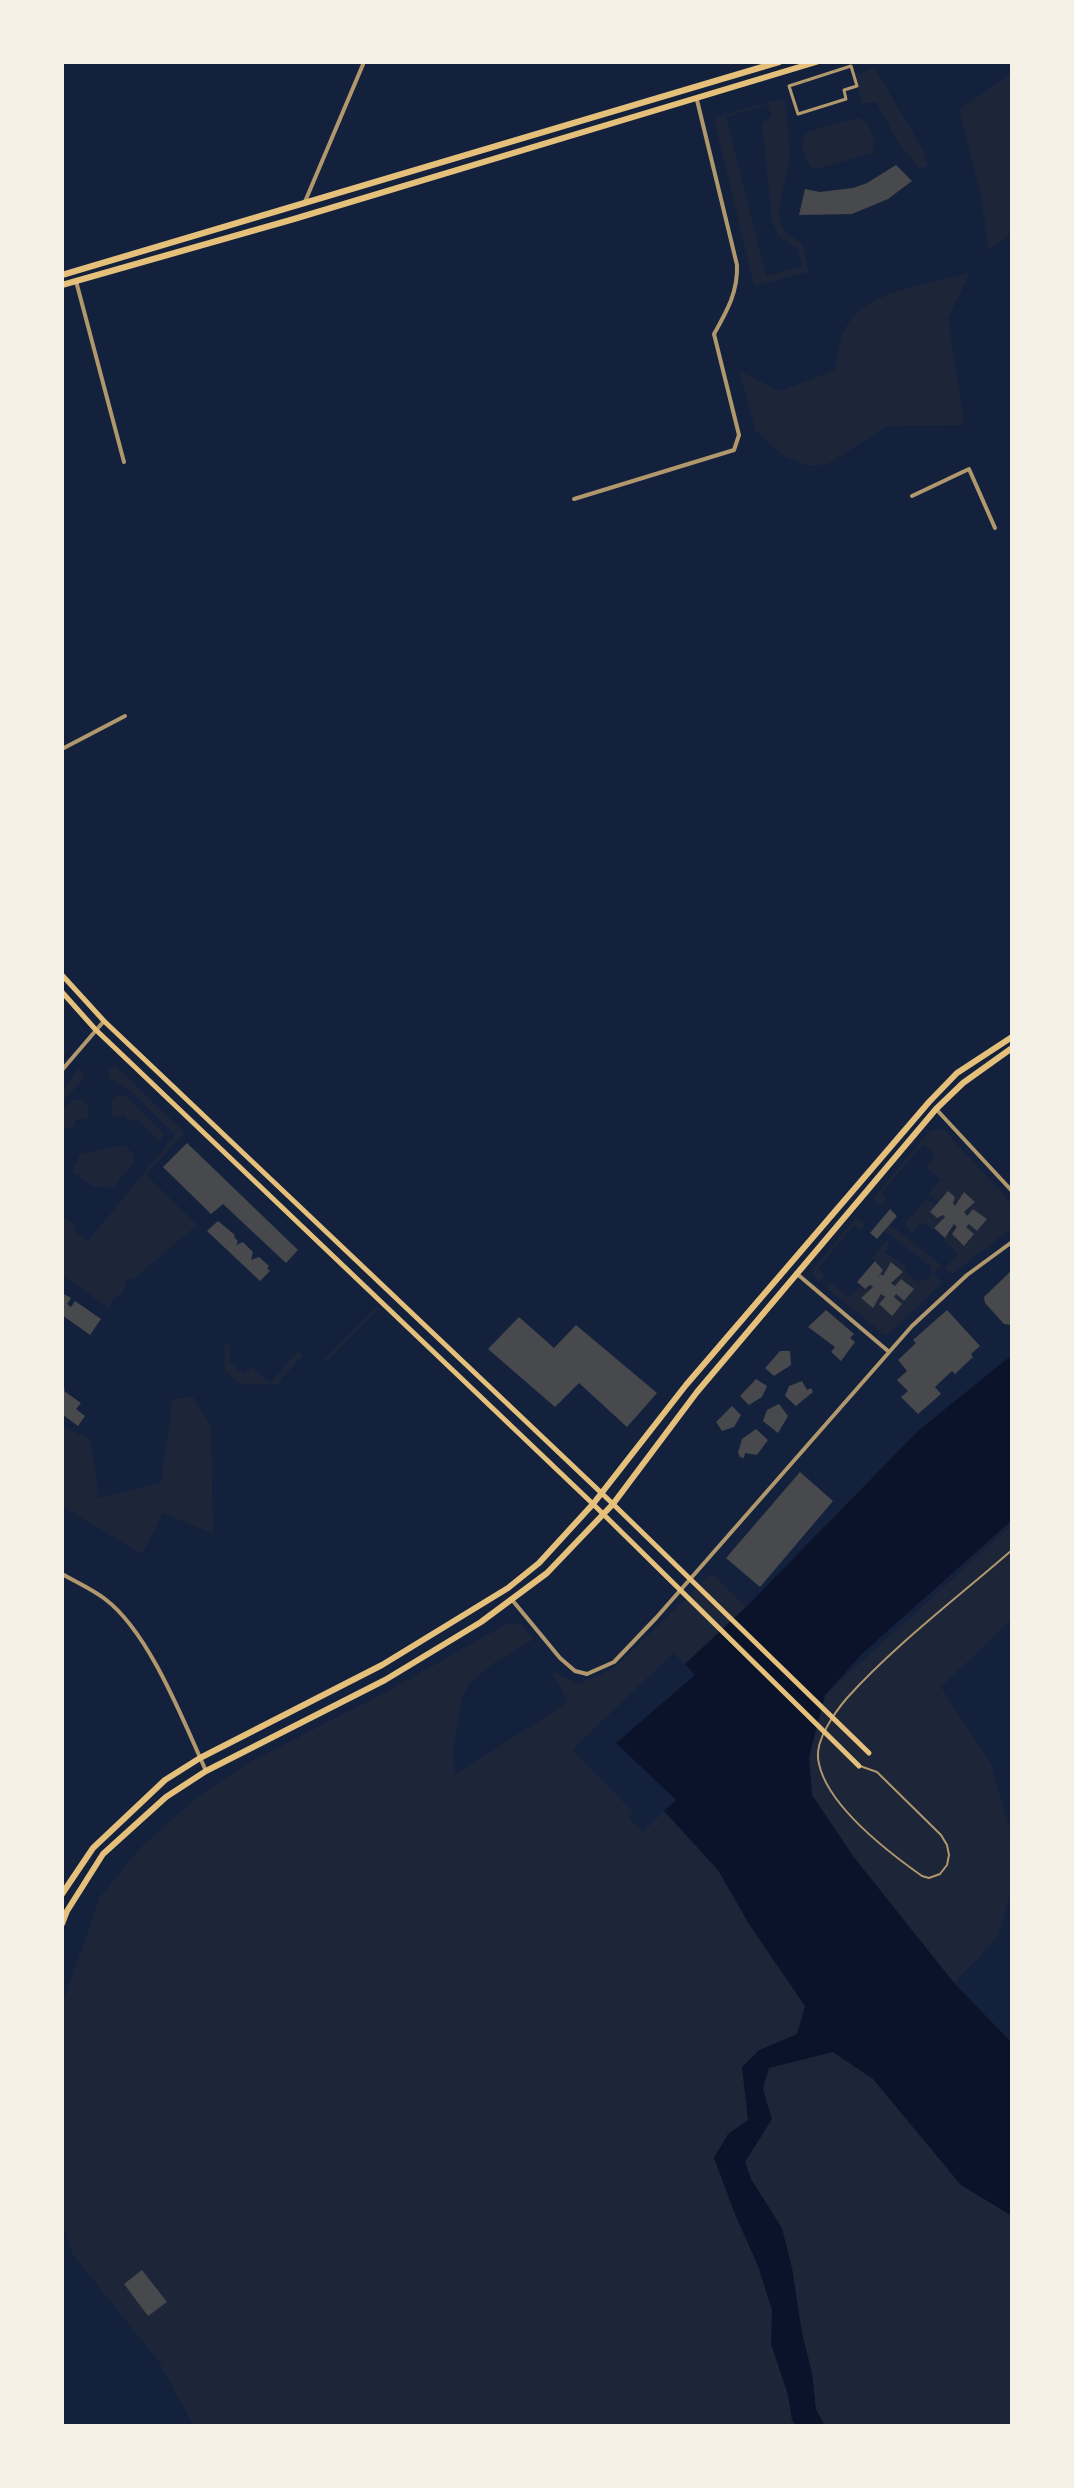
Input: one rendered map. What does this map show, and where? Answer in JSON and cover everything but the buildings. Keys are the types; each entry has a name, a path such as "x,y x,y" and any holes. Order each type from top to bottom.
{"main road":[{"path":"62,275 779,62"},
{"path":"62,285 697,100 816,62"},
{"path":"62,975 104,1021 613,1504 869,1753"},
{"path":"62,992 95,1029 593,1504 859,1766"},
{"path":"62,1894 93,1848 165,1780 200,1758 382,1665 508,1588 539,1563 593,1504 696,1373 929,1102 957,1073 1012,1037"},
{"path":"62,1924 103,1854 166,1797 206,1771 385,1680 513,1601 547,1573 613,1504 696,1393 936,1109 963,1083 1012,1048"}],"street":[{"path":"304,205 364,62"},
{"path":"851,66 857,86 844,90 846,99 798,114 789,86 851,66"},
{"path":"574,499 734,450 739,435 714,334 731,306 738,282 737,265 697,100"},
{"path":"76,281 124,462"},
{"path":"912,496 969,469 995,528"},
{"path":"62,749 125,716"},
{"path":"62,1070 104,1021"},
{"path":"936,1109 1012,1191"},
{"path":"513,1601 560,1658 575,1671 587,1674 614,1662 656,1618 888,1351 940,1298 1012,1242"},
{"path":"796,1273 888,1351"},
{"path":"62,1574 105,1599 130,1623 151,1657 206,1771"}],"lane":[{"path":"859,1766 877,1772 941,1835 949,1855 947,1865 940,1874 929,1878 922,1876 852,1819 836,1799 824,1775 818,1758 820,1742 846,1700 1012,1550"}],"shaded area":[{"path":"874,67 922,148 928,165 920,169 898,142 876,102 863,104 854,77"},
{"path":"1012,73 1012,232 989,250 980,190 959,110"},
{"path":"779,99 785,102 789,159 780,203 780,220 786,233 802,243 808,272 754,286 714,118","holes":["768,104 772,116 762,123 772,220 778,236 798,249 802,266 766,276 726,117"]},
{"path":"857,118 866,123 872,132 872,153 817,169 811,168 803,149 806,134"},
{"path":"970,273 948,318 964,425 887,426 828,464 810,466 785,457 756,431 739,371 780,391 835,370 843,334 859,311 904,289"},
{"path":"115,1065 185,1133 146,1175 197,1225 136,1277 126,1280 122,1294 112,1299 110,1309 62,1275 62,1216 77,1227 74,1231 88,1241 175,1135 129,1090 110,1079 108,1070"},
{"path":"78,1069 82,1070 84,1079 62,1102 62,1091"},
{"path":"119,1095 126,1096 164,1133 160,1142 138,1120 127,1121 126,1116 112,1117 112,1100"},
{"path":"74,1100 83,1100 88,1106 88,1119 75,1120 75,1126 62,1129 62,1110"},
{"path":"931,1130 944,1130 1012,1204 1012,1228 952,1274 941,1266 934,1274 942,1283 889,1334 884,1335 826,1287 830,1282 849,1298 859,1287 863,1290 870,1285 873,1287 862,1298 873,1308 881,1294 885,1297 879,1304 892,1316 901,1304 894,1297 896,1294 904,1301 914,1289 901,1279 895,1286 891,1283 903,1272 892,1262 883,1276 880,1273 882,1267 872,1258 886,1241 890,1244 884,1252 907,1267 904,1271 918,1283 923,1278 927,1281 933,1273 931,1267 884,1231 890,1224 945,1268 958,1253 943,1240 954,1224 957,1227 955,1238 964,1246 974,1234 966,1227 969,1224 977,1231 987,1219 973,1209 967,1216 964,1212 975,1202 964,1192 955,1206 955,1197 948,1191 938,1203 928,1194 940,1179 926,1167 935,1155 923,1144 881,1193 887,1200 884,1204 879,1205 873,1198"},
{"path":"125,1145 134,1155 134,1162 113,1188 93,1186 72,1172 80,1154"},
{"path":"927,1199 936,1205 930,1213 937,1218 945,1217 932,1230 922,1222 912,1233 905,1226 906,1222"},
{"path":"856,1218 863,1222 864,1228 861,1230 854,1225 818,1268 824,1275 819,1282 813,1269"},
{"path":"378,1306 378,1309 327,1361 325,1359"},
{"path":"228,1343 231,1347 229,1361 243,1374 251,1367 270,1383 298,1351 303,1356 279,1381 281,1384 242,1385 225,1371 224,1344"},
{"path":"1012,1355 1012,1520 862,1654 825,1695 809,1757 812,1795 853,1856 954,1983 1012,2043 1012,2216 961,2185 873,2079 833,2052 769,2068 763,2089 772,2119 745,2162 751,2179 782,2228 812,2373 816,2409 825,2426 796,2426 771,2344 772,2310 758,2266 714,2158 728,2134 748,2120 742,2067 759,2050 797,2034 805,2006 749,1924 718,1870 664,1811 676,1800 616,1743 695,1675 685,1664 746,1607 919,1430"},
{"path":"193,1397 211,1426 213,1534 163,1513 142,1554 62,1506 62,1426 90,1439 99,1498 161,1483 173,1399"},
{"path":"1012,1525 1012,1619 941,1687 991,1765 1009,1827 1012,1856 1012,1887 998,1937 954,1983 853,1856 812,1795 809,1757 825,1695"},
{"path":"712,1573 746,1607 685,1664 673,1653 572,1750 634,1813 629,1818 643,1832 664,1811 718,1870 749,1924 833,2052 873,2079 961,2185 1012,2216 1012,2426 194,2426 157,2359 73,2255 62,2222 62,2005 100,1897 140,1848 200,1795 250,1762 390,1690 508,1623 521,1624 534,1639 495,1662 469,1684 462,1698 453,1751 455,1775 568,1702 551,1671 579,1684 614,1668"}]}
